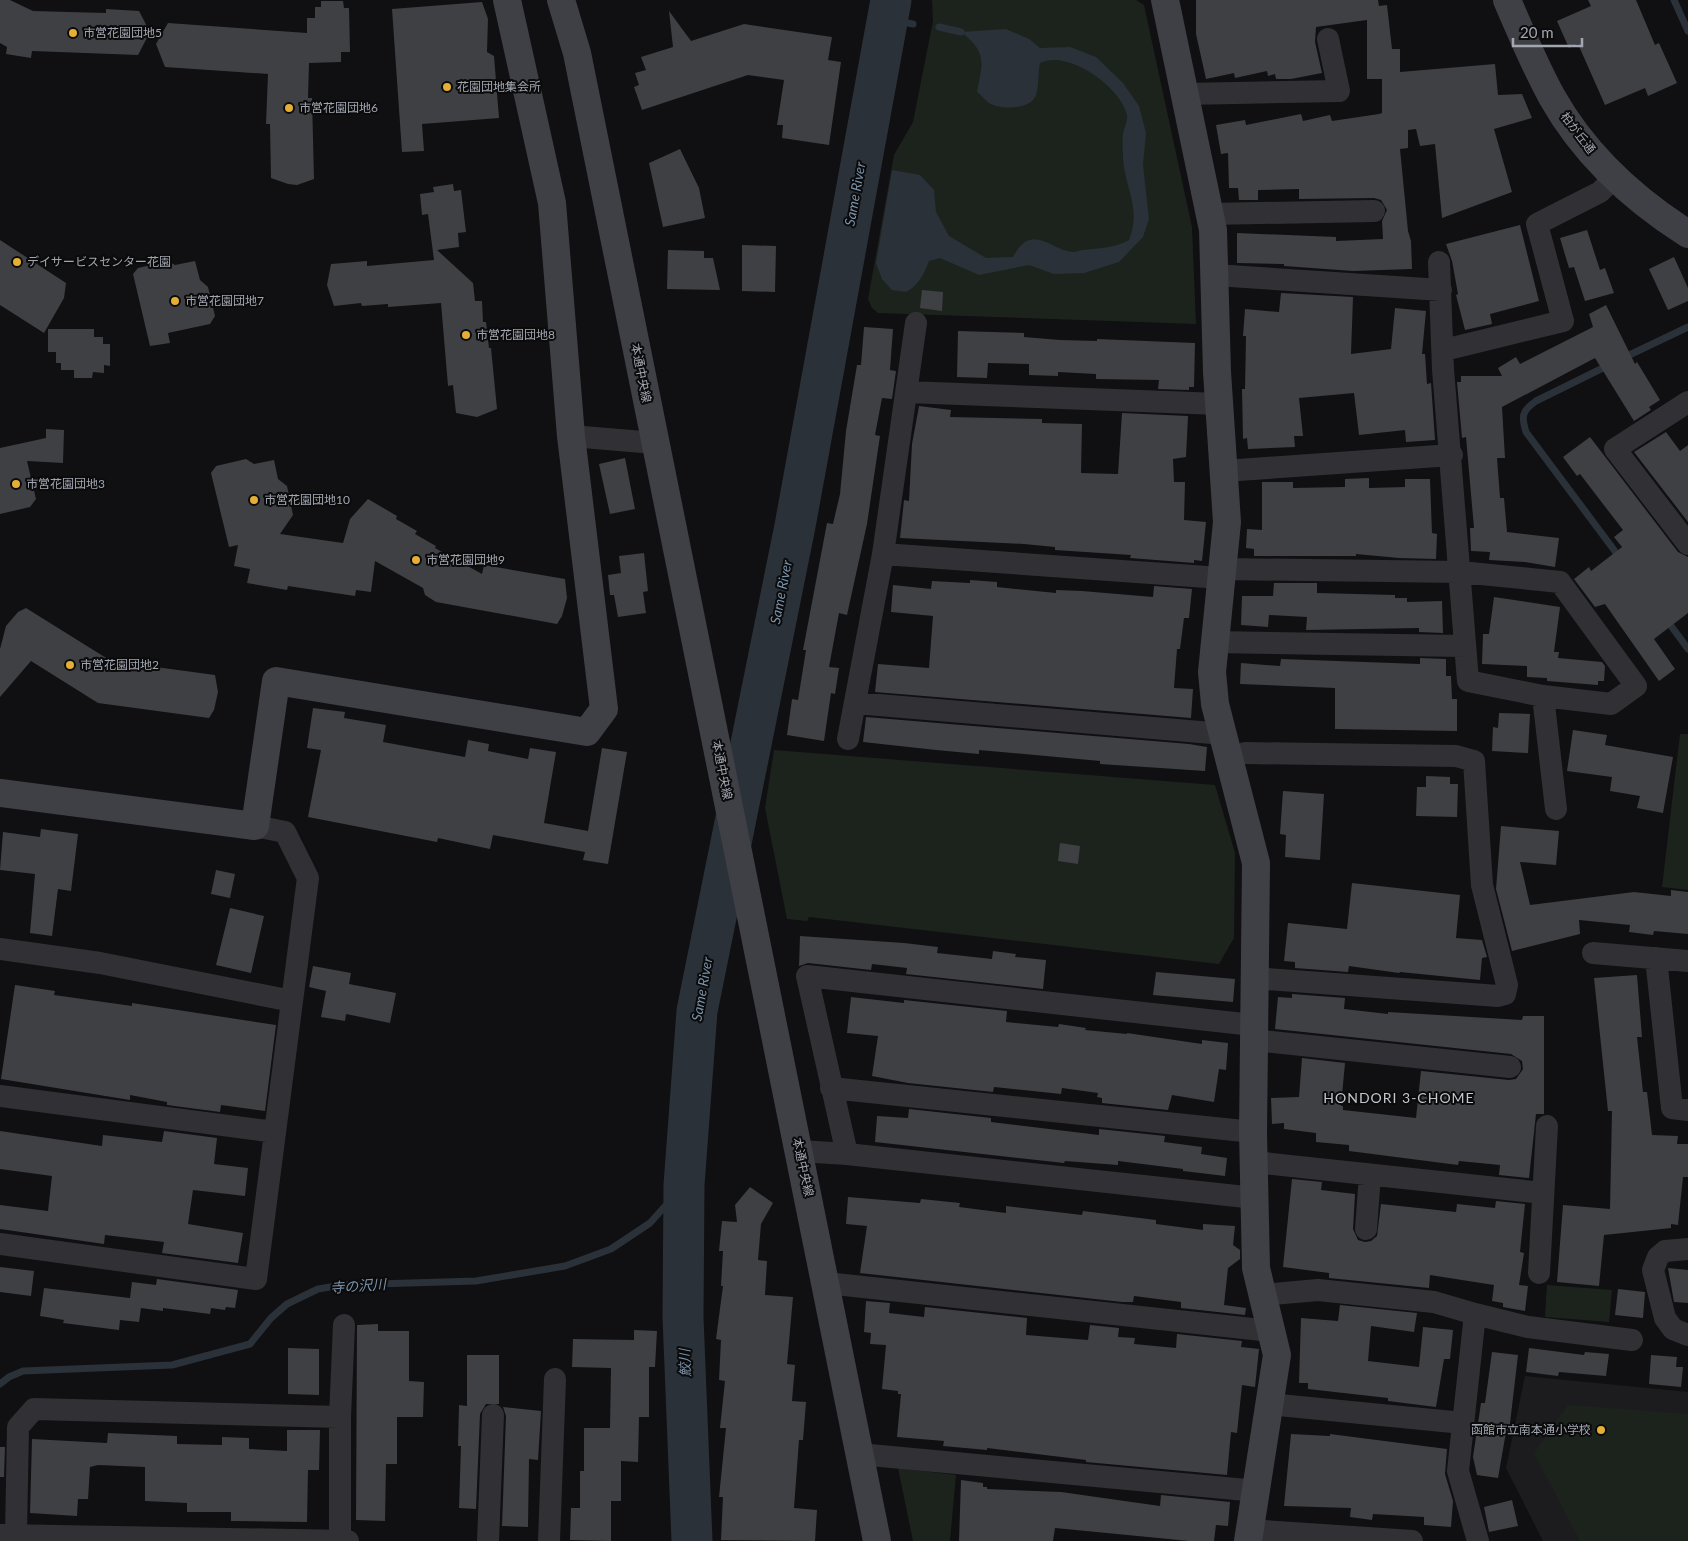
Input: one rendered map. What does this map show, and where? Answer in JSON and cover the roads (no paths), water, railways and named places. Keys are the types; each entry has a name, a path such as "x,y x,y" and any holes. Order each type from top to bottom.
{"street":[{"path":"255,826 276,680 587,732 604,709 571,436 552,203 507,0"},
{"name":"本通中央線","path":"561,0 577,52 798,1141 877,1541"},
{"path":"1165,0 1210,214 1215,275 1219,404 1227,522 1212,672 1215,704 1256,863 1253,978 1253,1132 1256,1268 1277,1355 1257,1491 1256,1536 1412,1541"},
{"name":"柏が丘通","path":"1507,0 1553,98 1588,149 1641,201 1688,234"},
{"path":"1185,94 1339,91 1328,39"},
{"path":"1444,350 1563,320 1537,224 1600,192 1615,177"},
{"path":"1210,214 1374,211"},
{"path":"883,554 1221,574 1461,572 1560,582 1636,686 1612,704 1543,696 1468,681 1464,646 1461,572 1439,262"},
{"path":"1215,275 1441,290"},
{"path":"848,739 883,554 916,323"},
{"path":"907,392 1219,404"},
{"path":"1688,402 1615,449 1688,544"},
{"path":"571,436 657,450"},
{"path":"1224,471 1452,455"},
{"path":"1215,642 1464,646"},
{"path":"1543,696 1556,808"},
{"path":"855,702 1224,734"},
{"path":"1245,753 1456,756 1474,761 1482,885 1507,985 1505,994 1498,996 1253,978"},
{"path":"0,793 255,826 285,832 308,878 256,1278 0,1244"},
{"path":"0,949 100,963 292,1001"},
{"path":"1593,953 1688,961"},
{"path":"1656,958 1672,1108 1688,1110"},
{"path":"847,1154 807,976 1253,1032 1510,1067"},
{"path":"831,1088 1253,1132"},
{"path":"0,1096 275,1132"},
{"path":"1539,1273 1547,1126"},
{"path":"798,1141 847,1154 1255,1198"},
{"path":"1254,1162 1543,1193"},
{"path":"1366,1229 1370,1175"},
{"path":"1688,1249 1665,1251 1658,1257 1653,1270 1665,1318 1673,1329 1688,1335"},
{"path":"826,1283 1271,1331"},
{"path":"1262,1296 1318,1290 1434,1302 1528,1327 1632,1340"},
{"path":"1474,1314 1458,1470 1478,1541"},
{"path":"340,1541 340,1417 344,1325"},
{"path":"548,1541 555,1380"},
{"path":"1269,1404 1463,1423"},
{"path":"340,1417 34,1410 18,1427 8,1535 348,1541"},
{"path":"488,1541 493,1416"},
{"path":"859,1454 1257,1491"}],"waterway":[{"name":"Same River","path":"692,1541 683,1317 684,1185 697,1011 795,526 891,0"},
{"path":"1674,0 1688,31"},
{"path":"886,19 913,24"},
{"path":"939,27 961,32"},
{"path":"1623,358 1688,327"},
{"path":"1609,365 1536,401 1525,411 1523,422 1526,432 1620,558"},
{"path":"1666,619 1688,649"},
{"name":"寺の沢川","path":"0,1384 9,1377 23,1371 172,1365 250,1344 271,1318 287,1304 318,1289 343,1285 476,1281 565,1266 611,1249 650,1223 684,1185"}],"place":[{"name":"市営花園団地5","path":"73,33"},
{"name":"花園団地集会所","path":"447,87"},
{"name":"市営花園団地6","path":"289,108"},
{"name":"デイサービスセンター花園","path":"17,262"},
{"name":"市営花園団地7","path":"175,301"},
{"name":"市営花園団地8","path":"466,335"},
{"name":"市営花園団地3","path":"16,484"},
{"name":"市営花園団地10","path":"254,500"},
{"name":"市営花園団地9","path":"416,560"},
{"name":"市営花園団地2","path":"70,665"},
{"name":"函館市立南本通小学校","path":"1601,1430"}],"district":[{"name":"HONDORI 3-CHOME","path":"1399,1098"}],"water label":[{"name":"鮫川","path":"685,1363"}]}
